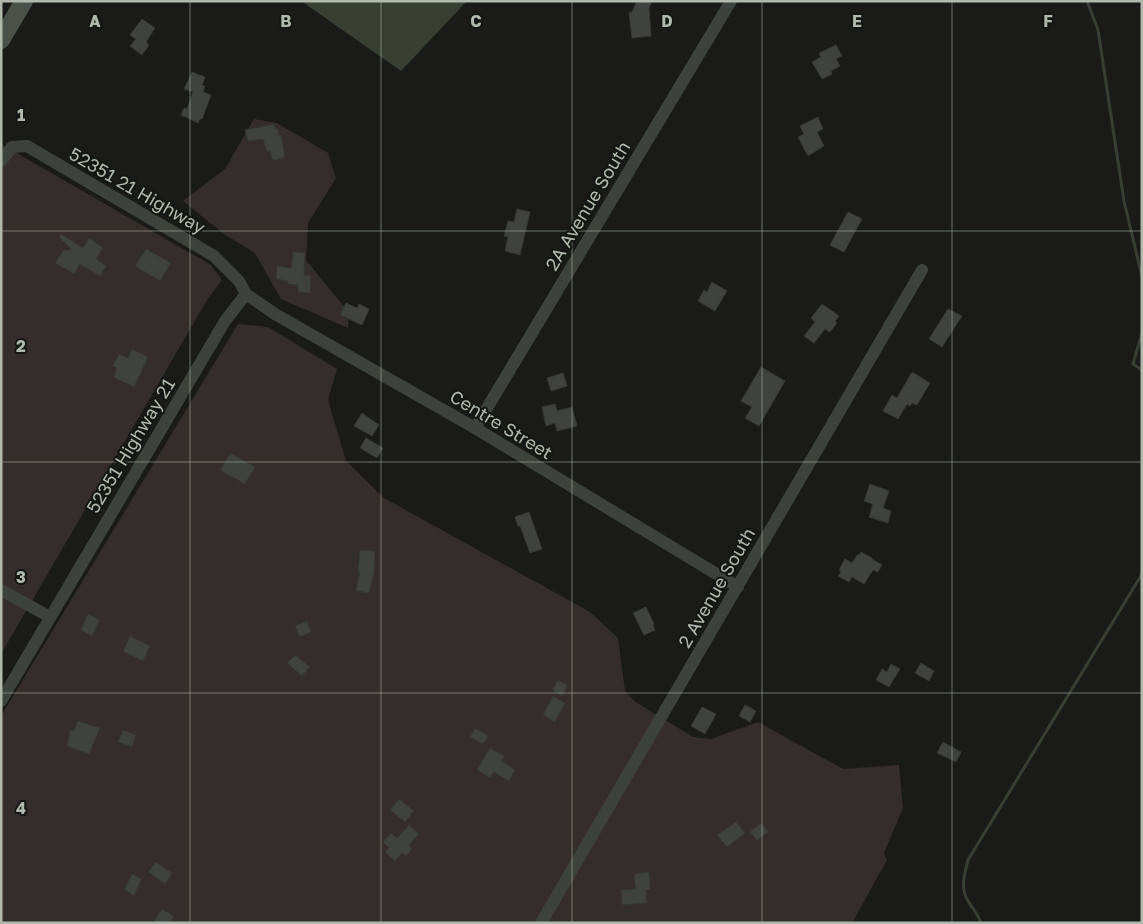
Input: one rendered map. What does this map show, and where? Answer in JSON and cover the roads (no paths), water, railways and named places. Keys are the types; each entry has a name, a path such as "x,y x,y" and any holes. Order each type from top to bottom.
{"main road":[{"path":"1,40 24,1"}],"street":[{"name":"2A Avenue South","path":"475,428 731,1"},
{"name":"52351 21 Highway","path":"1,161 12,147 27,146 214,256 239,281 246,294"},
{"name":"2 Avenue South","path":"541,923 922,270"},
{"name":"Centre Street","path":"246,294 275,314 475,428 738,587"},
{"name":"52351 Highway 21","path":"1,701 225,321 246,294"},
{"path":"1,590 50,617"}],"waterway":[{"path":"1087,1 1098,30 1124,201 1142,277"},
{"path":"1142,333 1133,364 1142,370"},
{"path":"981,923 964,890 968,860 1142,574"}]}
